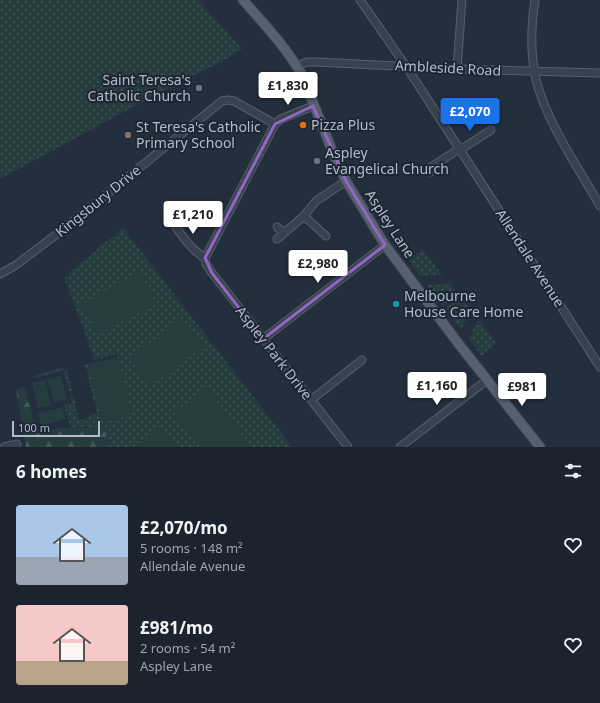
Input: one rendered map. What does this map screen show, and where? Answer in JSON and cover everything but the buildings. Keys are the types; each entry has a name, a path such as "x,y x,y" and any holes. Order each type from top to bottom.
{"main road":[{"name":"Aspley Lane","path":"243,0 268,29 296,66 346,181 385,245 487,380 540,447"}],"street":[{"name":"Allendale Avenue","path":"360,0 406,66 600,367"},
{"path":"457,69 462,0"},
{"path":"535,0 532,34 535,71 542,99 600,206"},
{"name":"Ambleside Road","path":"296,66 307,62 316,62 457,69 600,73"},
{"name":"Kingsbury Drive","path":"0,274 16,265 66,227 222,101 234,101 275,124"},
{"path":"172,222 192,249 205,258 275,124 281,119 313,106"},
{"path":"430,172 428,169 491,130"},
{"path":"277,239 304,216 316,201 346,181"},
{"path":"304,216 326,236"},
{"path":"277,227 284,233"},
{"path":"263,339 385,245"},
{"name":"Aspley Park Drive","path":"205,258 206,264 212,274 348,447"},
{"path":"311,400 362,360"},
{"path":"400,447 487,380"},
{"path":"4,447 17,444"}],"highlighted area":[{"path":"313,106 346,181 385,245 263,339 212,273 205,258 275,124"}],"green space":[{"path":"0,0 198,0 242,49 223,61 164,90 0,179"},
{"path":"123,228 292,447 109,447 107,438 87,427 71,428 64,404 72,403 70,394 73,394 79,420 97,413 85,365 89,364 103,421 122,419 118,357 116,354 95,360 64,277"},
{"path":"422,249 442,275 420,276 409,260"},
{"path":"140,272 156,303 98,335 81,304"},
{"path":"450,283 458,294 443,306 427,285"},
{"path":"460,296 471,311 461,329 445,309"},
{"path":"183,318 204,346 150,386 129,358"},
{"path":"478,319 496,343 482,356 469,339"},
{"path":"118,357 132,414 122,417 122,419 114,421 113,419 103,422 89,364"},
{"path":"62,368 64,369 63,371 35,378 35,375"},
{"path":"66,370 72,391 69,391 64,372"},
{"path":"61,376 67,400 54,403 47,379"},
{"path":"45,380 51,405 38,408 32,383"},
{"path":"25,387 37,434 59,428 104,428 109,447 26,447 16,390"},
{"path":"207,388 251,447 200,447 174,413"},
{"path":"62,407 66,419 41,426 38,413"},
{"path":"160,426 176,447 133,447"}],"place":[{"name":"Saint Teresa's Catholic Church","path":"199,88"},
{"name":"Pizza Plus","path":"303,125"},
{"name":"St Teresa's Catholic Primary School","path":"128,135"},
{"name":"Aspley Evangelical Church","path":"317,161"},
{"name":"Melbourne House Care Home","path":"396,304"}]}
